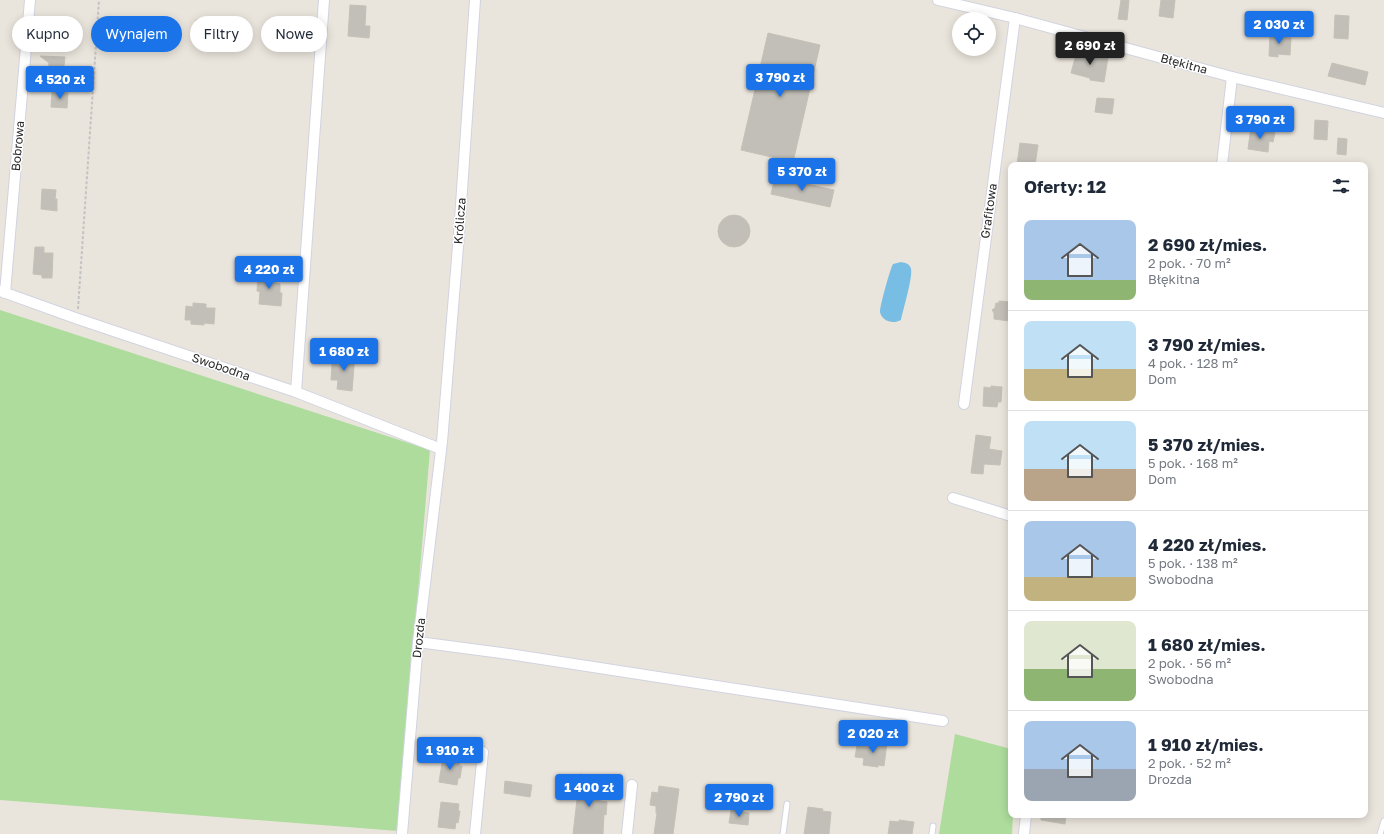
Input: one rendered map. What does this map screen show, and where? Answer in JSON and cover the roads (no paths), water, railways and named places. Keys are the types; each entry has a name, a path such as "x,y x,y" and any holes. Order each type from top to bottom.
{"street":[{"name":"Bobrowa","path":"3,292 30,0"},
{"path":"296,392 324,0"},
{"name":"Królicza","path":"441,445 459,234 475,0"},
{"name":"Błękitna","path":"938,0 1015,18 1232,77 1384,113"},
{"name":"Grafitowa","path":"964,404 1015,18"},
{"path":"1222,162 1232,77"},
{"name":"Swobodna","path":"3,292 78,319 296,392 441,445"},
{"name":"Drozda","path":"402,834 418,642 441,445"},
{"path":"953,498 1008,515"},
{"path":"418,642 509,654 943,721"},
{"path":"475,834 483,752"},
{"path":"627,834 632,785"},
{"path":"1024,834 1026,818"}],"lane":[{"path":"783,834 787,804"},
{"path":"1380,834 1384,821"},
{"path":"932,834 933,826"}],"water":[{"path":"901,262 910,266 911,279 901,320 892,322 882,317 880,308 892,266 893,264"}]}
